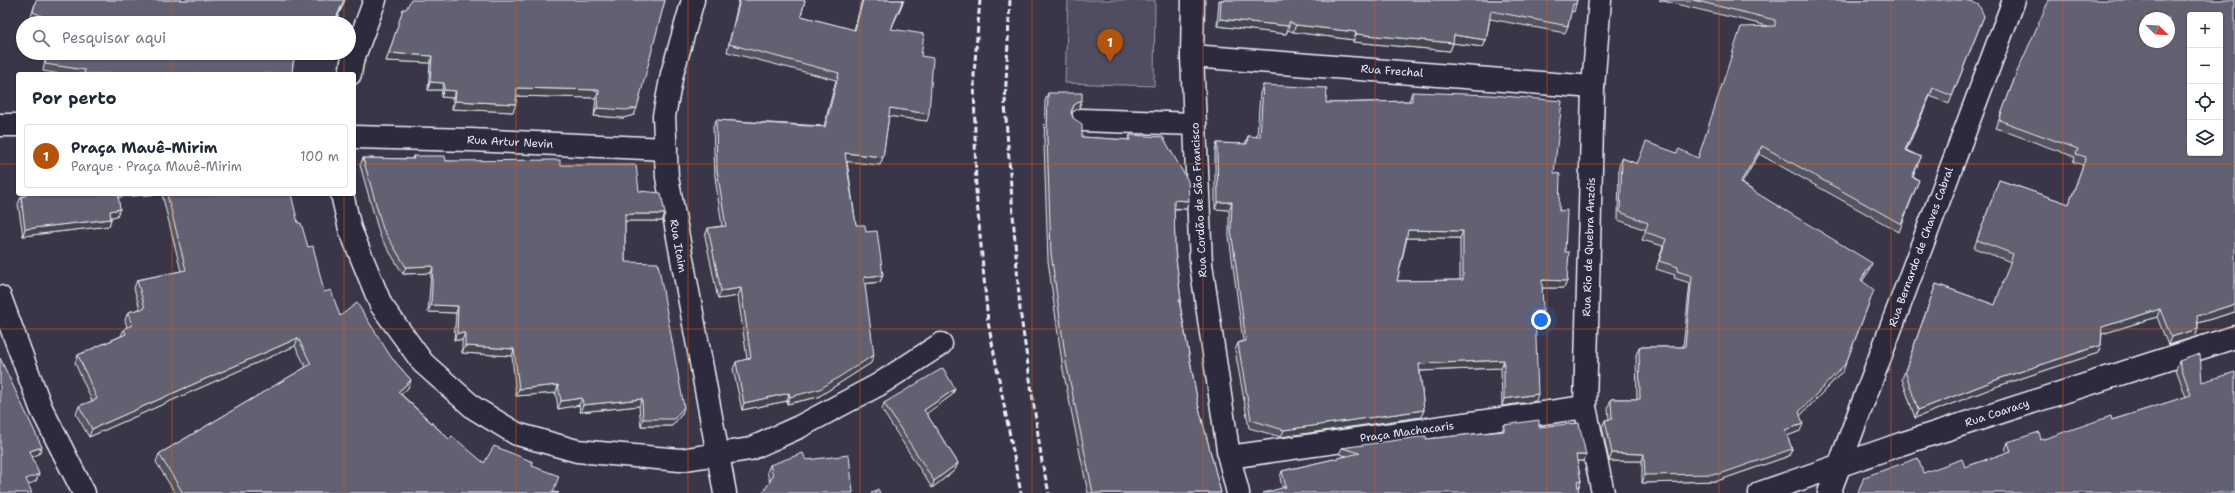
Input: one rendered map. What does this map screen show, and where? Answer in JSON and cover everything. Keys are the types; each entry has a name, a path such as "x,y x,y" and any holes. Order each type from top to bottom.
{"street":[{"path":"356,51 375,0"},
{"name":"Rua Itaim","path":"693,0 671,81 664,116 667,177 679,253 725,493"},
{"name":"Rua Cordão de São Francisco","path":"1193,0 1192,56 1201,264 1229,457 1238,493"},
{"name":"Rua Rio de Quebra Anzóis","path":"1600,0 1593,87 1585,407 1603,493"},
{"name":"Rua Bernardo de Chaves Cabral","path":"1829,493 2012,0"},
{"name":"Rua Frechal","path":"1192,56 1593,87"},
{"path":"350,72 353,60"},
{"path":"1081,120 1195,124"},
{"path":"0,125 16,125"},
{"name":"Rua Artur Nevin","path":"356,137 470,140 666,149"},
{"path":"342,196 350,229 381,305 423,363 474,408 517,434 577,451 680,460 750,449 799,427 878,384 941,344"},
{"path":"0,297 41,408 84,493"},
{"name":"Rua Coaracy","path":"1760,493 2235,337"},
{"name":"Praça Machacaris","path":"1229,457 1585,407"}],"shaded area":[{"path":"1068,0 1155,0 1154,86 1065,83"}],"building":[{"path":"36,0 344,0 337,16 42,16 33,12"},
{"path":"411,0 665,0 637,108 626,110 597,108 599,90 517,88 516,104 455,101 456,91 444,90 444,83 430,82 432,56 389,53 403,9 406,9"},
{"path":"740,0 805,0 801,16 855,30 863,0 903,0 891,29 924,34 921,56 933,58 929,114 890,108 883,157 845,153 856,225 865,225 866,232 877,231 883,275 864,277 874,355 820,389 790,397 789,393 744,403 736,362 751,358 741,288 721,291 708,228 726,226 717,170 716,120 825,127 839,73 729,44"},
{"path":"1221,0 1577,0 1576,4 1573,4 1568,26 1491,11 1486,40 1454,35 1453,43 1356,34 1356,32 1296,25 1289,22 1289,26 1220,19"},
{"path":"1693,0 1967,0 1979,5 1984,16 1952,96 1933,88 1905,150 1921,157 1912,177 1919,180 1901,224 1762,146 1740,183 1872,263 1861,280 1874,290 1846,363 1799,412 1803,424 1785,430 1792,449 1720,474 1645,475 1644,454 1612,453 1605,420 1612,419 1611,399 1640,399 1639,347 1685,347 1692,276 1677,271 1678,267 1659,261 1666,239 1645,232 1648,223 1620,212 1622,158 1637,164 1646,142 1677,153 1679,149 1698,158 1741,27 1775,26 1775,20"},
{"path":"2049,0 2235,0 2235,304 2197,316 2198,329 2171,337 2160,309 2102,327 2101,345 2001,378 1918,410 1905,371 1936,284 1995,305 2013,254 1977,240 1999,180 2069,204 2086,157 2076,154 2078,149 1999,120 2017,72"},
{"path":"46,60 294,60 292,72 84,72 85,70 45,64"},
{"path":"1263,85 1327,88 1326,103 1412,101 1412,92 1491,95 1562,101 1554,173 1560,174 1559,211 1567,210 1565,252 1569,252 1567,281 1542,280 1543,311 1535,311 1538,394 1504,399 1504,360 1419,364 1424,410 1284,430 1251,420 1238,343 1246,341 1231,229 1232,202 1218,202 1217,143 1247,144 1248,136 1260,137","holes":["1408,230 1463,231 1463,280 1397,281"]},
{"path":"1048,93 1082,93 1082,100 1074,105 1071,112 1073,118 1082,124 1082,137 1130,140 1130,135 1163,137 1188,181 1189,201 1174,200 1175,250 1181,300 1179,300 1198,404 1221,493 1093,493 1066,362 1051,253 1047,136"},
{"path":"413,156 445,156 446,161 560,160 560,165 636,165 639,191 661,193 665,214 625,214 625,262 658,263 684,407 674,419 643,419 642,399 583,405 582,398 561,401 558,385 519,389 514,349 465,346 465,333 457,333 458,306 431,305 433,266 406,267 383,229 363,158 414,159"},
{"path":"118,196 120,209 110,211 111,219 25,229 21,197"},
{"path":"168,196 291,196 298,223 301,223 308,247 313,246 324,292 331,290 340,316 357,303 391,357 411,380 398,392 449,439 452,436 484,463 494,446 533,462 532,466 559,476 553,492 559,493 183,493 159,454 311,364 298,338 92,429 79,406 97,399 78,355 126,334 124,329 132,325 128,312 145,308 137,280 186,270"},
{"path":"2200,354 2202,382 2235,372 2235,493 1858,493 1864,477 1918,458 1923,473 1962,459 1965,467 2011,451 2008,442 2039,432 2041,440 2111,416 2112,420 2191,395 2179,361"},
{"path":"0,358 42,447 30,451 39,474 26,479 32,493 0,493"},
{"path":"943,368 955,389 924,410 958,463 934,481 884,403"},
{"path":"1539,420 1539,427 1579,423 1586,455 1576,455 1581,481 1577,482 1579,493 1263,493 1286,487 1282,471 1360,453 1342,448 1426,436 1426,439 1504,431 1504,425"},
{"path":"803,453 806,460 849,455 853,493 763,493 773,476 770,465"},
{"path":"878,489 880,493 871,493"}],"railway":[{"path":"980,0 974,74 976,191 988,322 1021,493"},
{"path":"1010,0 1005,104 1020,310 1042,462 1049,493"}],"place":[{"name":"Praça Mauê-Mirim","path":"1110,62"}]}
